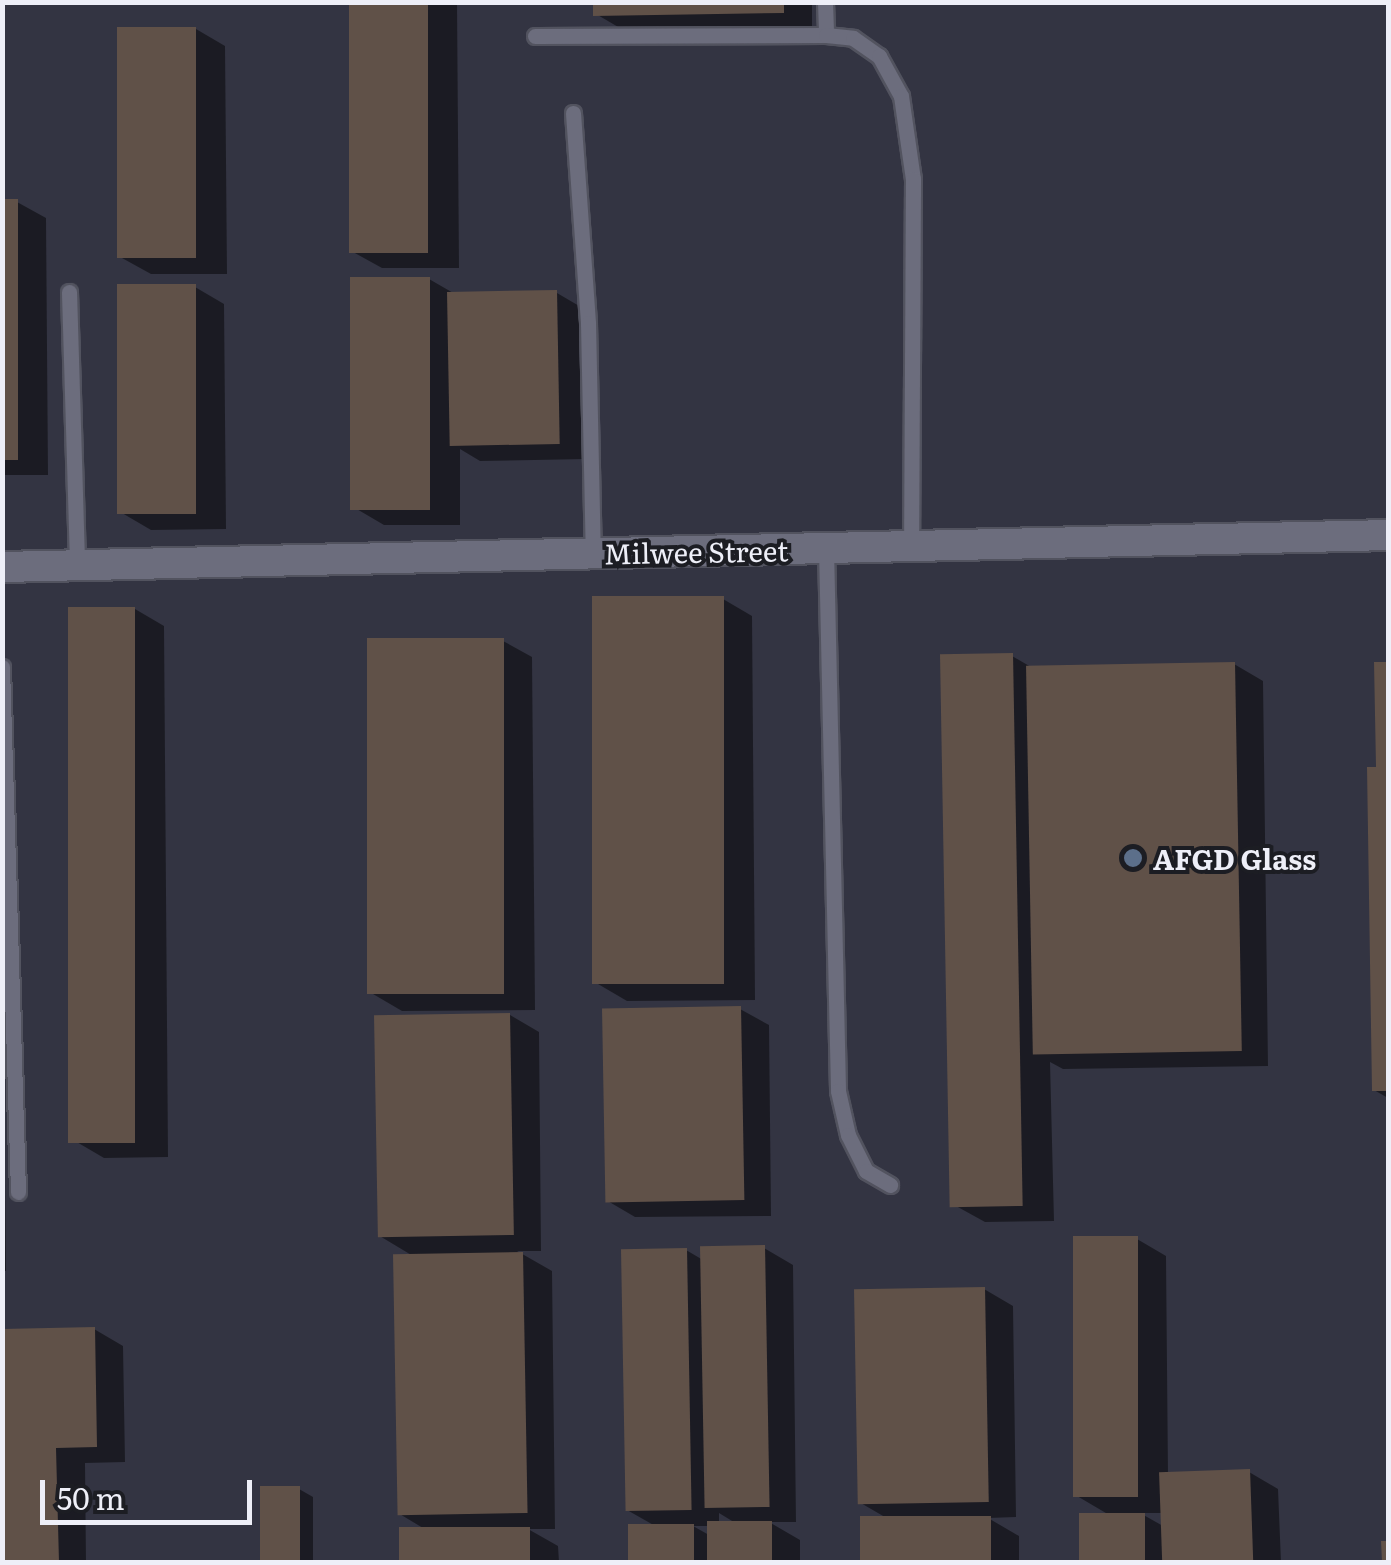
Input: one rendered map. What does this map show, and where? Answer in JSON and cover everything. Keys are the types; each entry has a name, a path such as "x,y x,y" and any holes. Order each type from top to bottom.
{"street":[{"name":"Milwee Street","path":"2,566 1388,535"}],"lane":[{"path":"825,2 826,35"},
{"path":"535,36 826,35 853,38 879,56 900,96 913,179 911,546"},
{"path":"573,113 588,323 593,553"},
{"path":"69,292 78,565"},
{"path":"826,548 838,1091 848,1134 866,1172 890,1185"},
{"path":"2,666 18,1192"}],"building":[{"path":"349,2 428,2 428,253 349,253"},
{"path":"593,2 784,2 784,13 593,16"},
{"path":"117,27 196,27 196,258 117,258"},
{"path":"2,199 18,199 18,460 2,460"},
{"path":"350,277 430,277 430,510 350,510"},
{"path":"117,284 196,284 196,514 117,514"},
{"path":"557,290 560,444 450,446 447,292"},
{"path":"592,596 724,596 724,984 592,984"},
{"path":"68,607 135,607 135,1143 68,1143"},
{"path":"367,638 504,638 504,994 367,994"},
{"path":"1013,653 1023,1206 950,1207 940,654"},
{"name":"AFGD Glass","path":"1235,662 1242,1051 1033,1055 1026,666"},
{"path":"1374,662 1388,662 1388,1091 1372,1091 1367,767 1376,767"},
{"path":"741,1006 744,1200 605,1202 602,1008"},
{"path":"510,1013 514,1235 378,1237 374,1015"},
{"path":"1073,1236 1138,1236 1138,1497 1073,1497"},
{"path":"765,1245 770,1507 705,1508 700,1246"},
{"path":"687,1248 692,1510 626,1511 621,1249"},
{"path":"523,1252 528,1513 398,1515 393,1254"},
{"path":"985,1287 989,1502 858,1504 854,1289"},
{"path":"95,1327 97,1447 56,1448 59,1562 2,1562 2,1329"},
{"path":"1250,1469 1253,1562 1162,1562 1159,1472"},
{"path":"260,1486 300,1486 300,1562 260,1562"},
{"path":"1079,1513 1145,1513 1145,1562 1079,1562"},
{"path":"860,1516 991,1516 991,1562 860,1562"},
{"path":"707,1521 772,1521 772,1562 707,1562"},
{"path":"628,1524 694,1524 694,1562 628,1562"},
{"path":"399,1527 530,1527 530,1562 399,1562"},
{"path":"1381,1541 1388,1541 1388,1562 1382,1562"}],"place":[{"name":"AFGD Glass","path":"1133,858"}]}
